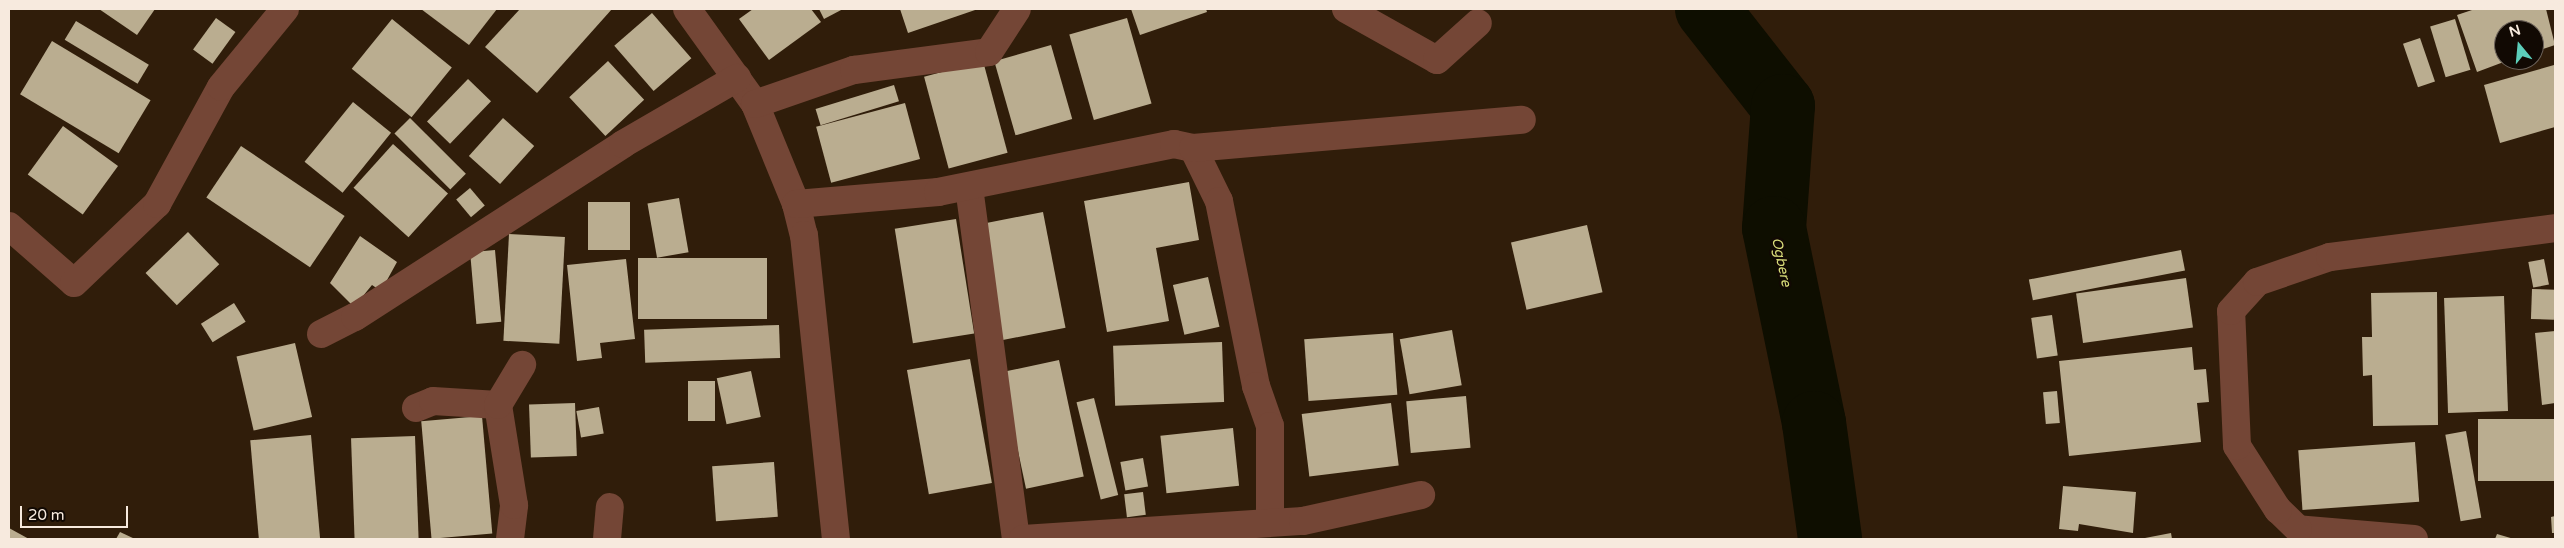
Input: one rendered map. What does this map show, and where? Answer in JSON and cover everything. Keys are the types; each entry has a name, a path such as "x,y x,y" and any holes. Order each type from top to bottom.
{"street":[{"path":"9,226 74,283 157,204 221,87 285,9"},
{"path":"687,9 755,104 796,204 804,235 836,539"},
{"path":"1346,9 1437,60 1478,23"},
{"path":"755,104 854,70 988,52 1014,10"},
{"path":"321,334 356,317 623,144 736,78"},
{"path":"796,204 969,187 1174,144 1193,148 1522,120"},
{"path":"1193,148 1220,201 1256,386 1270,426 1270,520"},
{"path":"969,187 1016,539"},
{"path":"2414,539 2298,529 2278,510 2237,446 2231,311 2257,282 2330,257 2555,228"},
{"path":"510,539 514,505 498,405 522,365"},
{"path":"416,408 433,401 498,405"},
{"path":"1023,539 1270,520 1303,521 1421,495"},
{"path":"606,539 610,507"}],"building":[{"path":"99,9 155,9 137,35"},
{"path":"421,9 497,9 469,45"},
{"path":"520,9 612,9 537,93 485,47"},
{"path":"753,9 811,9 821,22 769,60 739,19"},
{"path":"819,9 843,9 824,19"},
{"path":"900,9 978,9 908,33"},
{"path":"1131,9 1206,9 1207,12 1140,35"},
{"path":"2475,9 2546,9 2555,45 2544,49 2544,20 2494,20 2494,66 2477,72 2457,15"},
{"path":"652,13 691,58 654,91 614,46"},
{"path":"216,18 235,32 212,64 193,50"},
{"path":"1127,18 1152,104 1094,120 1069,35"},
{"path":"392,19 452,67 412,117 352,69"},
{"path":"2455,19 2470,70 2446,77 2430,27"},
{"path":"76,21 149,65 138,84 65,40"},
{"path":"2420,38 2435,81 2418,87 2403,44"},
{"path":"52,41 151,100 119,153 20,94"},
{"path":"1051,45 1072,119 1016,135 994,61"},
{"path":"608,61 644,100 605,136 569,97"},
{"path":"983,61 1008,153 949,169 924,77"},
{"path":"2554,65 2555,127 2500,143 2484,85 2536,70 2544,70 2544,68"},
{"path":"468,79 491,101 450,144 427,121"},
{"path":"894,85 899,101 821,125 816,109"},
{"path":"353,102 391,133 343,193 305,162"},
{"path":"905,103 920,159 831,183 816,127"},
{"path":"410,118 466,174 450,189 394,134"},
{"path":"503,118 534,146 500,184 469,156"},
{"path":"63,126 118,166 83,215 28,175"},
{"path":"393,144 448,194 409,237 354,188"},
{"path":"241,146 345,216 310,267 206,197"},
{"path":"1189,182 1199,240 1156,248 1169,321 1107,332 1084,201"},
{"path":"470,188 485,206 471,217 456,200"},
{"path":"679,198 689,252 657,258 647,204"},
{"path":"588,202 630,202 630,250 588,250"},
{"path":"1043,212 1066,328 1003,340 980,224"},
{"path":"956,219 974,334 913,343 895,229"},
{"path":"1587,225 1603,292 1527,310 1511,243"},
{"path":"188,232 219,264 177,305 146,273"},
{"path":"509,234 565,237 559,344 503,341"},
{"path":"360,236 397,262 381,291 372,285 354,307 330,283"},
{"path":"495,250 501,322 476,324 470,252"},
{"path":"2181,250 2185,271 2033,300 2029,280"},
{"path":"638,258 767,258 767,319 638,319"},
{"path":"626,259 635,339 600,343 602,358 577,361 567,265"},
{"path":"2544,259 2549,285 2533,288 2528,262"},
{"path":"1208,277 1219,327 1184,335 1173,285"},
{"path":"2186,278 2193,328 2083,343 2076,293"},
{"path":"2532,289 2555,290 2554,320 2531,319"},
{"path":"2437,292 2438,425 2373,426 2372,375 2363,376 2362,337 2372,337 2371,293"},
{"path":"2504,296 2508,411 2448,413 2444,298"},
{"path":"234,303 246,322 213,342 201,324"},
{"path":"2052,315 2058,356 2037,359 2031,318"},
{"path":"779,325 780,358 645,363 644,330"},
{"path":"1452,330 1462,385 1410,394 1400,339"},
{"path":"2555,331 2555,403 2542,405 2535,333"},
{"path":"1393,333 1397,395 1309,401 1304,339"},
{"path":"1222,342 1224,402 1115,406 1113,346"},
{"path":"295,343 312,417 254,431 237,356"},
{"path":"2192,347 2194,370 2206,369 2209,402 2197,403 2201,442 2069,456 2059,361"},
{"path":"970,359 992,483 929,494 907,370"},
{"path":"1059,360 1084,476 1026,489 1001,372"},
{"path":"751,371 761,417 727,424 717,378"},
{"path":"688,381 715,381 715,421 688,421"},
{"path":"2057,391 2060,423 2046,424 2043,392"},
{"path":"1466,396 1471,448 1411,453 1406,401"},
{"path":"1094,398 1118,495 1101,499 1077,402"},
{"path":"575,403 577,456 531,458 529,405"},
{"path":"1391,403 1399,466 1309,476 1302,414"},
{"path":"599,407 604,434 581,438 576,411"},
{"path":"482,416 492,534 432,539 421,421"},
{"path":"2478,419 2555,419 2555,481 2478,481"},
{"path":"1233,428 1239,486 1166,493 1160,436"},
{"path":"2466,431 2481,518 2461,521 2445,435"},
{"path":"311,435 320,539 259,539 250,440"},
{"path":"415,436 419,539 355,539 351,438"},
{"path":"2415,442 2419,502 2302,510 2298,450"},
{"path":"1143,458 1148,487 1125,491 1120,462"},
{"path":"774,462 778,517 716,521 712,466"},
{"path":"2063,486 2136,492 2133,533 2079,524 2078,531 2059,529"},
{"path":"1143,492 1146,515 1127,517 1124,494"},
{"path":"2555,516 2555,533 2552,533 2551,517"},
{"path":"9,528 29,539 9,539"},
{"path":"120,532 135,539 116,539"},
{"path":"2171,533 2172,539 2145,539 2145,538"},
{"path":"2497,534 2514,539 2495,539"}],"waterway":[{"name":"Ogbere","path":"1707,9 1783,106 1774,228 1814,423 1830,539"}]}
